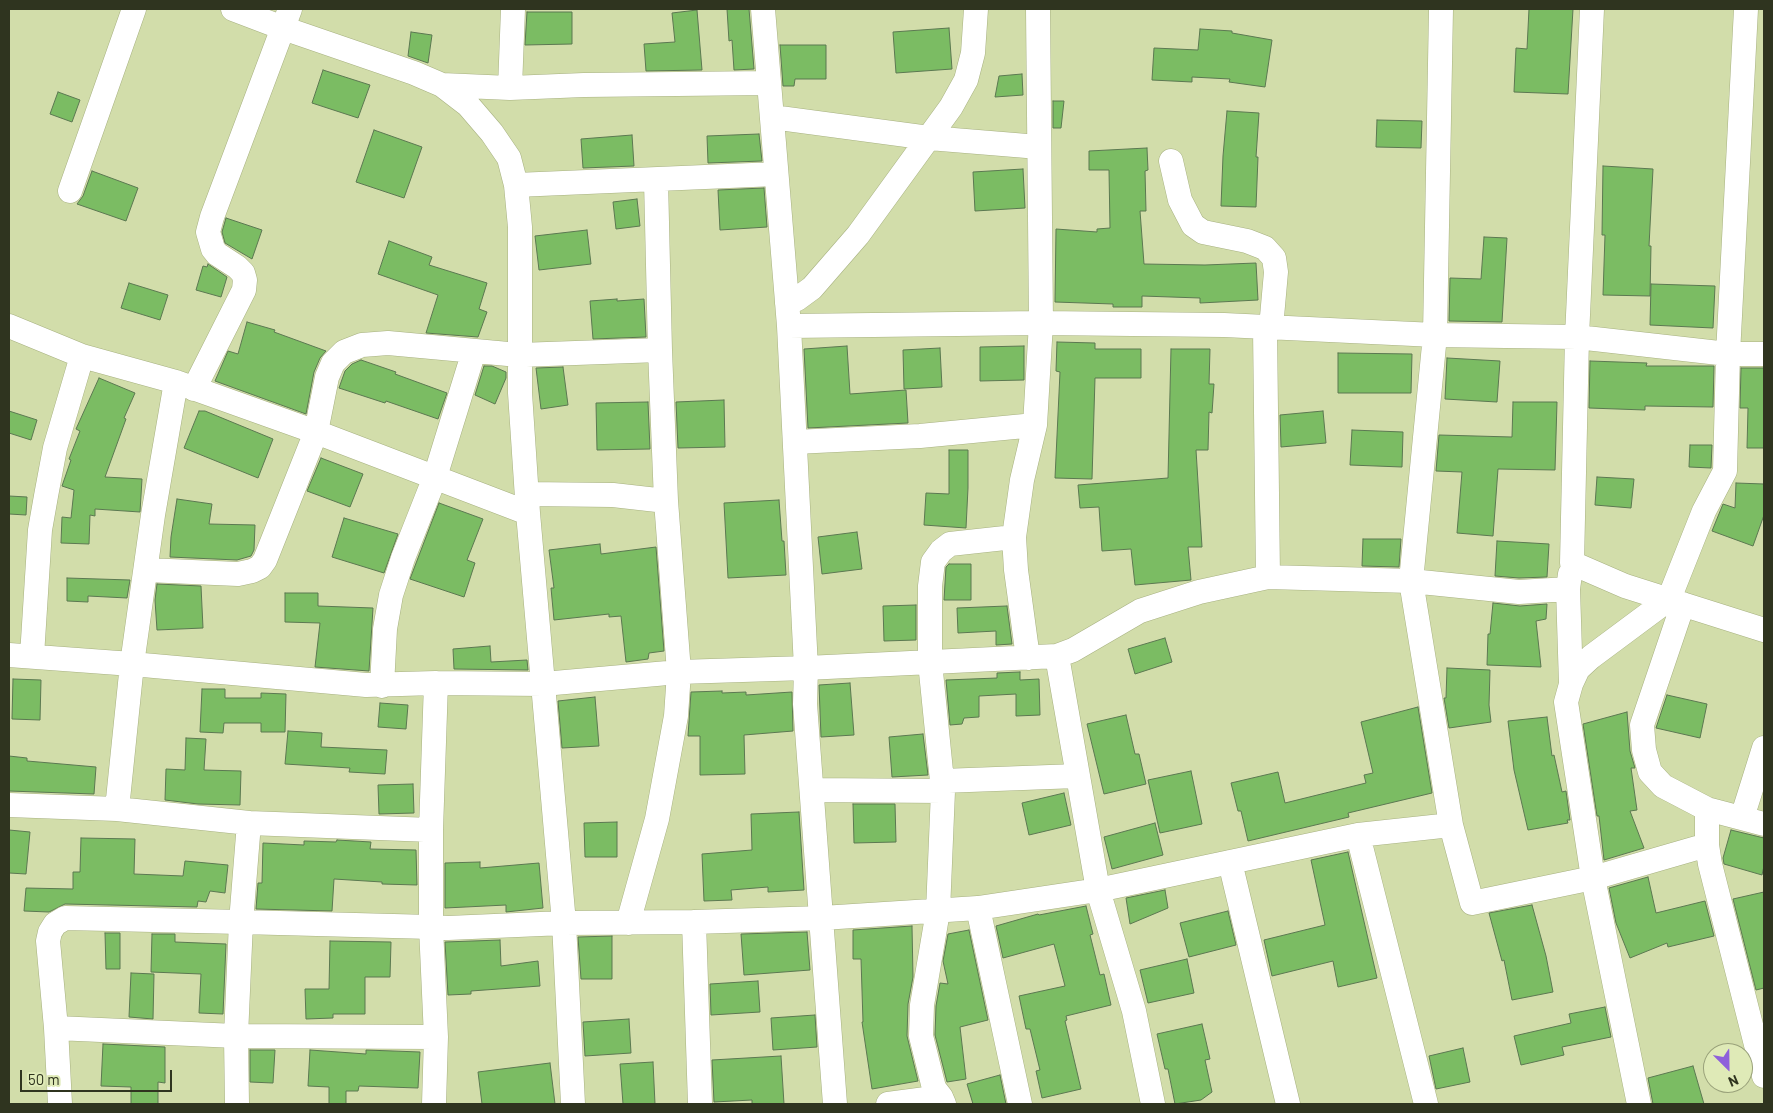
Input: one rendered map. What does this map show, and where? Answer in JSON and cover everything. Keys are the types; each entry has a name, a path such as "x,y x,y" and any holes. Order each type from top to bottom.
{"street":[{"path":"70,191 134,9"},
{"path":"233,9 287,19 442,85 468,105 492,133 509,158 516,185 520,227 520,393 564,923 573,1104"},
{"path":"510,88 513,9"},
{"path":"763,9 789,326 806,668 805,704 835,1104"},
{"path":"787,303 797,299 812,288 858,235 951,107 966,80 973,53 976,9"},
{"path":"1028,658 1016,570 1014,537 1022,480 1035,425 1041,323 1038,9"},
{"path":"1441,9 1435,335 1411,581 1451,825 1472,903 1593,878 1707,845"},
{"path":"1592,9 1577,337 1572,563 1568,589 1570,684 1566,702 1593,878 1640,1104"},
{"path":"1746,9 1728,354 1725,472 1704,510 1642,725 1644,750 1650,772 1663,786 1706,809 1753,821 1764,748"},
{"path":"117,809 132,664 153,515 185,386 244,290 245,280 243,273 213,249 208,232 287,19"},
{"path":"442,85 510,88 584,85 769,83"},
{"path":"772,117 929,138 1039,146"},
{"path":"1172,161 1180,200 1193,224 1203,232 1247,241 1265,248 1274,258 1276,272 1268,328 1268,577"},
{"path":"516,185 776,174"},
{"path":"628,922 657,819 676,716 679,672 666,501 656,180"},
{"path":"789,326 1041,323 1224,325 1435,335 1577,337 1728,354 1764,354"},
{"path":"9,326 82,356 185,386 316,432 435,478 528,503 613,495 666,501"},
{"path":"146,570 238,574 260,567 265,560 316,432 328,377 333,363 344,352 362,345 388,343 519,355 660,350"},
{"path":"382,686 385,629 391,595 403,558 435,478 474,351"},
{"path":"32,656 40,530 55,448 82,356"},
{"path":"795,442 920,436 1035,425"},
{"path":"888,1104 942,1101 934,1088 922,1036 922,1005 938,910 942,786 930,662 930,586 933,562 941,551 950,544 1014,537"},
{"path":"1572,563 1625,586 1764,630"},
{"path":"9,655 382,686 436,683 543,684 679,672 1057,656 1073,650 1140,611 1199,592 1268,577 1411,581 1519,592 1568,589"},
{"path":"1570,684 1578,669 1591,657 1676,602"},
{"path":"1057,656 1098,890 1134,1011 1153,1104"},
{"path":"434,1104 436,1038 431,926 431,830 436,683"},
{"path":"812,790 942,786 1077,776"},
{"path":"9,805 117,809 249,823 431,830"},
{"path":"1706,809 1707,845 1764,1076"},
{"path":"237,1104 236,1036 241,922 249,823"},
{"path":"60,1104 56,1028 48,941 50,932 55,924 65,918 431,926 448,928 564,923 694,922 822,918 978,908 1098,890 1358,835 1451,825"},
{"path":"1358,835 1426,1104"},
{"path":"1230,862 1288,1104"},
{"path":"978,908 1020,1104"},
{"path":"694,922 700,1104"},
{"path":"56,1028 236,1036 436,1038"}],"building":[{"path":"727,9 749,9 754,69 734,70 732,40 729,41"},
{"path":"1529,9 1573,9 1568,94 1514,92 1516,48 1527,49"},
{"path":"697,10 702,70 646,71 644,44 675,42 672,13"},
{"path":"527,12 572,12 572,44 525,45"},
{"path":"949,28 952,69 896,73 893,32"},
{"path":"1200,29 1232,31 1232,33 1272,40 1265,87 1229,82 1230,79 1192,77 1192,82 1152,80 1154,48 1198,50"},
{"path":"411,32 432,35 428,63 408,56"},
{"path":"780,45 826,45 826,79 795,79 794,86 783,86"},
{"path":"323,70 370,85 358,118 312,103"},
{"path":"1022,74 1023,95 995,97 999,76"},
{"path":"58,92 80,100 72,122 50,114"},
{"path":"1053,101 1064,101 1061,128 1053,128"},
{"path":"1227,111 1259,113 1256,157 1258,157 1256,207 1221,206"},
{"path":"1377,120 1422,121 1421,148 1376,147"},
{"path":"374,130 422,147 404,198 356,182"},
{"path":"759,134 762,161 708,163 707,136"},
{"path":"632,135 634,166 583,168 581,139"},
{"path":"1147,148 1148,170 1145,171 1146,211 1140,211 1144,264 1205,265 1256,263 1258,300 1200,303 1200,298 1142,296 1142,307 1113,307 1113,304 1055,302 1056,229 1097,232 1097,229 1110,228 1109,170 1089,170 1089,151"},
{"path":"1603,166 1653,169 1649,246 1651,246 1650,296 1603,295 1605,235 1602,235"},
{"path":"1023,169 1025,208 975,211 973,172"},
{"path":"92,171 138,188 126,221 77,204 83,196"},
{"path":"764,188 767,227 720,230 718,190"},
{"path":"637,199 640,226 616,229 613,202"},
{"path":"226,218 262,230 252,259 225,243 222,232"},
{"path":"587,230 591,264 539,270 535,236"},
{"path":"1484,237 1507,238 1502,322 1449,321 1450,278 1481,279"},
{"path":"389,241 432,257 429,265 487,283 479,309 487,312 478,337 426,333 438,295 378,274"},
{"path":"208,264 227,277 221,297 196,290 203,266 207,267"},
{"path":"129,283 168,295 160,320 121,308"},
{"path":"1651,284 1715,286 1713,328 1650,325"},
{"path":"617,299 617,301 644,299 646,337 593,339 590,301"},
{"path":"247,322 275,330 274,332 326,351 320,358 314,372 306,414 215,381 228,351 238,354"},
{"path":"1057,342 1095,343 1095,349 1141,349 1141,378 1095,378 1092,479 1055,478 1060,372 1056,371"},
{"path":"847,346 850,394 906,390 908,423 808,428 804,349"},
{"path":"1024,346 1024,380 980,381 980,347"},
{"path":"940,348 942,387 904,389 903,350"},
{"path":"1171,349 1210,349 1209,384 1214,384 1212,413 1209,412 1208,450 1196,450 1202,547 1188,547 1191,580 1135,585 1131,549 1102,551 1099,507 1080,508 1078,485 1168,478"},
{"path":"1338,353 1412,354 1411,393 1338,393"},
{"path":"1447,358 1500,361 1497,402 1445,399"},
{"path":"361,360 447,393 438,419 386,401 385,403 339,388 345,371 352,364"},
{"path":"1590,361 1647,363 1646,366 1714,366 1713,407 1645,406 1645,410 1589,408"},
{"path":"484,366 492,366 506,372 506,378 495,404 475,395"},
{"path":"563,367 568,405 541,409 536,368"},
{"path":"1741,368 1764,368 1764,448 1747,448 1748,408 1740,408"},
{"path":"99,378 135,393 124,418 126,419 105,477 142,479 140,512 95,509 95,516 90,515 89,544 61,543 62,517 71,518 74,490 62,486 71,460 69,459 80,431 76,429"},
{"path":"724,400 725,447 678,448 676,402"},
{"path":"648,402 650,449 597,450 596,403"},
{"path":"1513,402 1557,402 1555,470 1498,469 1493,536 1457,533 1462,472 1436,471 1439,435 1512,437"},
{"path":"9,411 37,420 31,440 9,433"},
{"path":"199,411 205,411 273,439 258,478 184,448"},
{"path":"1323,411 1326,443 1281,447 1280,415"},
{"path":"1352,430 1403,432 1402,467 1350,465"},
{"path":"1690,445 1712,445 1711,468 1689,467"},
{"path":"949,450 968,450 966,528 924,525 926,493 949,494"},
{"path":"321,458 363,474 350,507 307,491"},
{"path":"1597,477 1634,479 1631,508 1595,505"},
{"path":"1736,483 1764,484 1764,515 1753,546 1712,531 1723,504 1735,508"},
{"path":"9,496 27,497 26,515 9,514"},
{"path":"177,499 212,504 209,524 255,525 254,550 251,556 237,560 170,557"},
{"path":"779,500 786,575 728,578 724,503"},
{"path":"439,503 483,519 467,560 475,563 464,597 410,579"},
{"path":"344,518 398,534 384,573 332,557"},
{"path":"857,532 862,569 822,574 818,537"},
{"path":"1363,539 1401,539 1399,567 1362,566"},
{"path":"1497,541 1549,544 1547,577 1519,578 1495,576"},
{"path":"600,544 601,554 656,547 664,651 649,653 648,659 626,662 621,616 609,617 609,614 554,620 551,588 554,588 549,550"},
{"path":"949,564 971,564 971,600 944,600 946,567"},
{"path":"67,578 130,580 127,598 88,596 88,602 67,601"},
{"path":"157,584 201,586 203,628 157,630 155,600"},
{"path":"285,593 318,593 318,606 373,608 369,671 315,667 320,623 285,622"},
{"path":"1493,603 1520,606 1547,604 1546,619 1536,621 1541,667 1487,665 1488,634 1490,634"},
{"path":"916,605 916,640 884,641 883,606"},
{"path":"1007,606 1012,644 996,645 996,631 958,633 957,608"},
{"path":"1165,638 1172,662 1135,674 1128,649"},
{"path":"490,646 491,662 527,660 528,670 454,669 453,649"},
{"path":"1447,668 1490,670 1489,705 1491,722 1449,728 1444,698 1446,698"},
{"path":"1020,672 1020,680 1039,679 1040,715 1016,716 1016,694 979,696 979,717 964,718 962,724 950,725 946,680 997,678 997,673"},
{"path":"13,679 41,680 40,720 12,719"},
{"path":"850,683 854,735 821,737 819,685"},
{"path":"202,689 225,689 225,698 261,698 261,693 286,694 285,732 261,732 261,723 224,723 223,733 200,732"},
{"path":"722,691 722,693 746,692 746,695 792,692 793,731 744,735 745,774 700,775 700,736 688,736 691,692"},
{"path":"1667,695 1707,704 1700,738 1656,728"},
{"path":"595,697 599,746 562,748 558,701"},
{"path":"380,703 408,705 406,729 378,727"},
{"path":"1418,707 1432,793 1348,813 1349,817 1248,841 1241,811 1238,811 1231,783 1278,772 1285,803 1366,783 1364,775 1373,773 1361,722"},
{"path":"1627,712 1630,751 1635,768 1631,768 1637,810 1630,811 1644,848 1604,860 1599,816 1597,816 1583,724"},
{"path":"1126,715 1135,754 1139,754 1146,784 1104,794 1087,724"},
{"path":"1547,717 1552,756 1554,755 1562,792 1566,791 1570,820 1567,820 1568,823 1528,830 1514,770 1508,721"},
{"path":"288,731 322,733 321,747 387,750 385,774 349,772 350,768 285,764"},
{"path":"923,734 928,775 892,777 889,737"},
{"path":"186,738 206,739 204,770 241,771 240,805 198,804 165,800 166,769 185,770"},
{"path":"9,756 27,758 27,761 96,767 94,794 9,791"},
{"path":"1191,771 1202,824 1160,833 1148,780"},
{"path":"413,784 414,813 379,814 378,785"},
{"path":"1064,793 1071,825 1029,835 1022,803"},
{"path":"853,804 895,804 896,842 854,843"},
{"path":"799,812 804,890 768,892 768,887 731,890 732,900 704,901 702,854 752,850 751,814"},
{"path":"617,822 617,857 585,857 584,823"},
{"path":"1155,823 1163,855 1112,869 1104,837"},
{"path":"9,830 30,832 26,874 9,873"},
{"path":"1731,830 1764,838 1764,866 1762,875 1724,864 1723,858"},
{"path":"81,838 135,839 134,874 183,876 185,861 228,865 225,893 210,891 206,902 198,901 197,907 65,904 49,912 24,911 26,888 73,889 73,872 80,872"},
{"path":"337,840 371,842 370,849 416,850 417,885 382,884 382,882 334,879 332,911 256,909 258,883 262,883 263,843 304,845 304,841 336,842"},
{"path":"1348,852 1377,978 1338,987 1333,961 1272,976 1264,940 1325,925 1311,860"},
{"path":"480,862 480,868 539,863 543,908 506,912 506,905 445,908 445,863"},
{"path":"1648,877 1656,913 1705,901 1714,936 1668,947 1667,943 1630,958 1616,923 1609,888"},
{"path":"1165,890 1168,908 1130,924 1126,898"},
{"path":"1764,892 1764,988 1756,990 1733,899"},
{"path":"1532,905 1546,956 1553,992 1512,1000 1504,960 1502,961 1489,913"},
{"path":"1086,906 1093,934 1090,935 1100,975 1104,974 1111,1005 1066,1016 1067,1020 1065,1021 1081,1089 1042,1098 1036,1071 1040,1070 1030,1029 1026,1029 1019,996 1065,986 1054,944 1003,958 996,926 1038,914"},
{"path":"1228,911 1236,945 1189,957 1180,923"},
{"path":"912,926 913,977 908,1004 907,1036 918,1081 872,1089 862,1022 861,959 853,959 853,930"},
{"path":"969,930 988,1020 960,1027 966,1079 947,1082 935,1035 936,1006 940,983 948,984 943,961 948,934"},
{"path":"807,932 810,970 744,975 741,934"},
{"path":"105,933 120,933 120,969 106,969"},
{"path":"152,934 175,934 175,942 226,944 223,1014 199,1013 201,974 151,972"},
{"path":"612,936 612,979 581,979 578,937"},
{"path":"500,940 501,966 538,961 540,986 471,991 471,994 448,995 445,942"},
{"path":"330,941 391,942 390,977 365,977 365,1014 333,1014 333,1018 306,1019 305,989 329,989"},
{"path":"1187,959 1194,993 1148,1003 1140,970"},
{"path":"131,973 154,974 153,1019 129,1017"},
{"path":"758,981 760,1012 711,1015 710,984"},
{"path":"1605,1007 1611,1037 1562,1047 1564,1055 1521,1065 1514,1036 1571,1023 1569,1014"},
{"path":"815,1015 817,1047 773,1050 771,1018"},
{"path":"629,1019 631,1053 585,1056 583,1022"},
{"path":"1202,1024 1210,1059 1205,1060 1212,1092 1201,1100 1175,1104 1168,1069 1165,1069 1157,1034"},
{"path":"103,1044 165,1047 165,1083 158,1082 158,1104 131,1104 131,1087 101,1086"},
{"path":"1463,1048 1470,1082 1436,1089 1429,1056"},
{"path":"250,1050 275,1050 273,1083 250,1082"},
{"path":"310,1050 366,1054 366,1050 420,1052 418,1088 359,1086 358,1091 346,1091 346,1104 329,1104 329,1087 308,1086"},
{"path":"781,1056 784,1104 752,1104 752,1100 714,1102 712,1060"},
{"path":"653,1062 655,1104 623,1104 620,1064"},
{"path":"550,1063 555,1104 482,1104 478,1072"},
{"path":"1693,1066 1704,1104 1653,1104 1648,1078"},
{"path":"1000,1075 1006,1104 973,1104 967,1084"}]}
